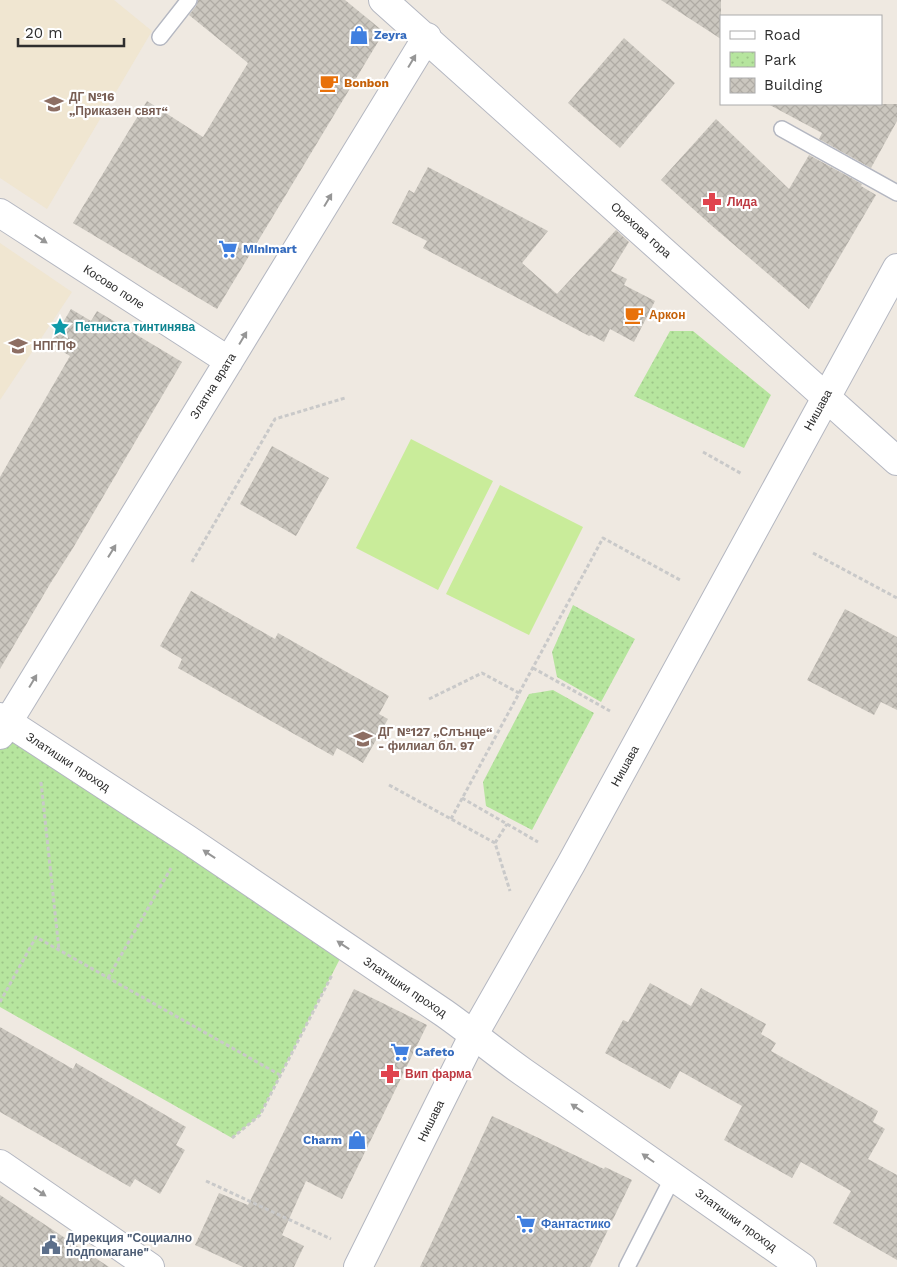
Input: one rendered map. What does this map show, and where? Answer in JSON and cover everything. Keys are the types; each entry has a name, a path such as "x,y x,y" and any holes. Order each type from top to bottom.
{"street":[{"name":"Орехова гора","path":"384,0 897,461"},
{"name":"Златна врата","path":"2,725 229,361 427,37"},
{"name":"Косово поле","path":"0,213 229,361"},
{"name":"Нишава","path":"358,1267 474,1034 572,864 897,268"},
{"name":"Златишки проход","path":"2,725 36,742 346,947 474,1034 521,1070 674,1175 802,1267"},
{"path":"0,1164 150,1267"}],"lane":[{"path":"160,37 189,0"},
{"path":"782,129 897,193"},
{"path":"627,1267 674,1175"}],"path":[{"path":"192,562 275,419 345,398"},
{"path":"703,452 742,474"},
{"path":"451,819 603,538 682,581"},
{"path":"813,553 897,598"},
{"path":"533,668 610,711"},
{"path":"429,698 482,673 519,693"},
{"path":"36,742 59,950"},
{"path":"388,785 495,843 510,891"},
{"path":"462,798 538,842"},
{"path":"495,843 506,824"},
{"path":"108,978 186,840"},
{"path":"0,1002 36,937 280,1075"},
{"path":"232,1138 260,1115 346,947"},
{"path":"206,1181 331,1239"}],"shaded area":[{"name":"ДГ №16 „Приказен свят“","path":"0,0 114,0 152,31 47,209 0,178"},
{"name":"НПГПФ","path":"0,243 72,292 0,400"}],"green space":[{"path":"670,331 693,331 771,395 744,448 634,396"},
{"path":"411,439 493,481 438,590 356,548"},
{"path":"500,485 583,527 529,635 446,594"},
{"path":"573,605 635,639 601,702 557,677 552,652"},
{"path":"553,690 594,713 532,830 486,806 483,782 529,694"},
{"path":"7,722 346,947 260,1115 232,1138 0,1007 0,735"}],"building":[{"path":"198,0 345,0 384,32 217,309 73,223 147,101 203,137 248,63 189,15"},
{"path":"661,0 721,0 720,38"},
{"path":"624,38 675,83 620,148 568,103"},
{"path":"897,104 897,121 871,168 819,139 822,133 770,105"},
{"path":"716,119 789,189 809,155 862,184 861,186 876,195 809,309 661,180"},
{"path":"428,167 548,231 522,263 557,294 616,230 629,242 611,271 627,279 624,285 655,301 634,342 610,329 604,342 591,335 589,336 423,248 427,241 392,223 409,190 414,193"},
{"path":"71,309 91,321 97,311 182,362 0,669 0,477 70,356 50,344"},
{"path":"272,446 329,478 296,536 240,504"},
{"path":"191,591 275,639 278,633 389,696 379,714 388,719 363,763 337,748 333,756 178,668 182,659 160,646"},
{"path":"845,609 897,637 897,710 881,702 874,715 807,680"},
{"path":"650,983 691,1006 701,988 766,1024 761,1034 776,1043 771,1051 878,1111 873,1122 885,1129 868,1159 897,1175 897,1260 833,1223 851,1191 801,1162 792,1178 724,1140 742,1106 680,1071 670,1089 605,1053 623,1020 628,1022"},
{"path":"354,989 427,1025 342,1199 306,1181 282,1235 304,1246 294,1267 243,1267 195,1245 219,1193 248,1205"},
{"path":"0,1027 73,1069 76,1063 186,1127 176,1145 185,1150 160,1194 135,1179 130,1187 0,1112"},
{"name":"Фантастико","path":"492,1116 604,1169 605,1167 632,1180 590,1267 420,1267"},
{"path":"0,1195 109,1267 0,1267"}],"place":[{"name":"Zeyra","path":"359,35"},
{"name":"Bonbon","path":"329,83"},
{"name":"ДГ №16 „Приказен свят“","path":"54,104"},
{"name":"Лида","path":"712,202"},
{"name":"Minimart","path":"228,249"},
{"name":"Аркон","path":"634,315"},
{"name":"Петниста тинтинява","path":"60,327"},
{"name":"НПГПФ","path":"18,346"},
{"name":"ДГ №127 „Слънце“ - филиал бл. 97","path":"363,739"},
{"name":"Cafeto","path":"400,1052"},
{"name":"Вип фарма","path":"390,1074"},
{"name":"Charm","path":"357,1140"},
{"name":"Фантастико","path":"526,1224"},
{"name":"Дирекция \"Социално подпомагане\"","path":"51,1245"}]}
